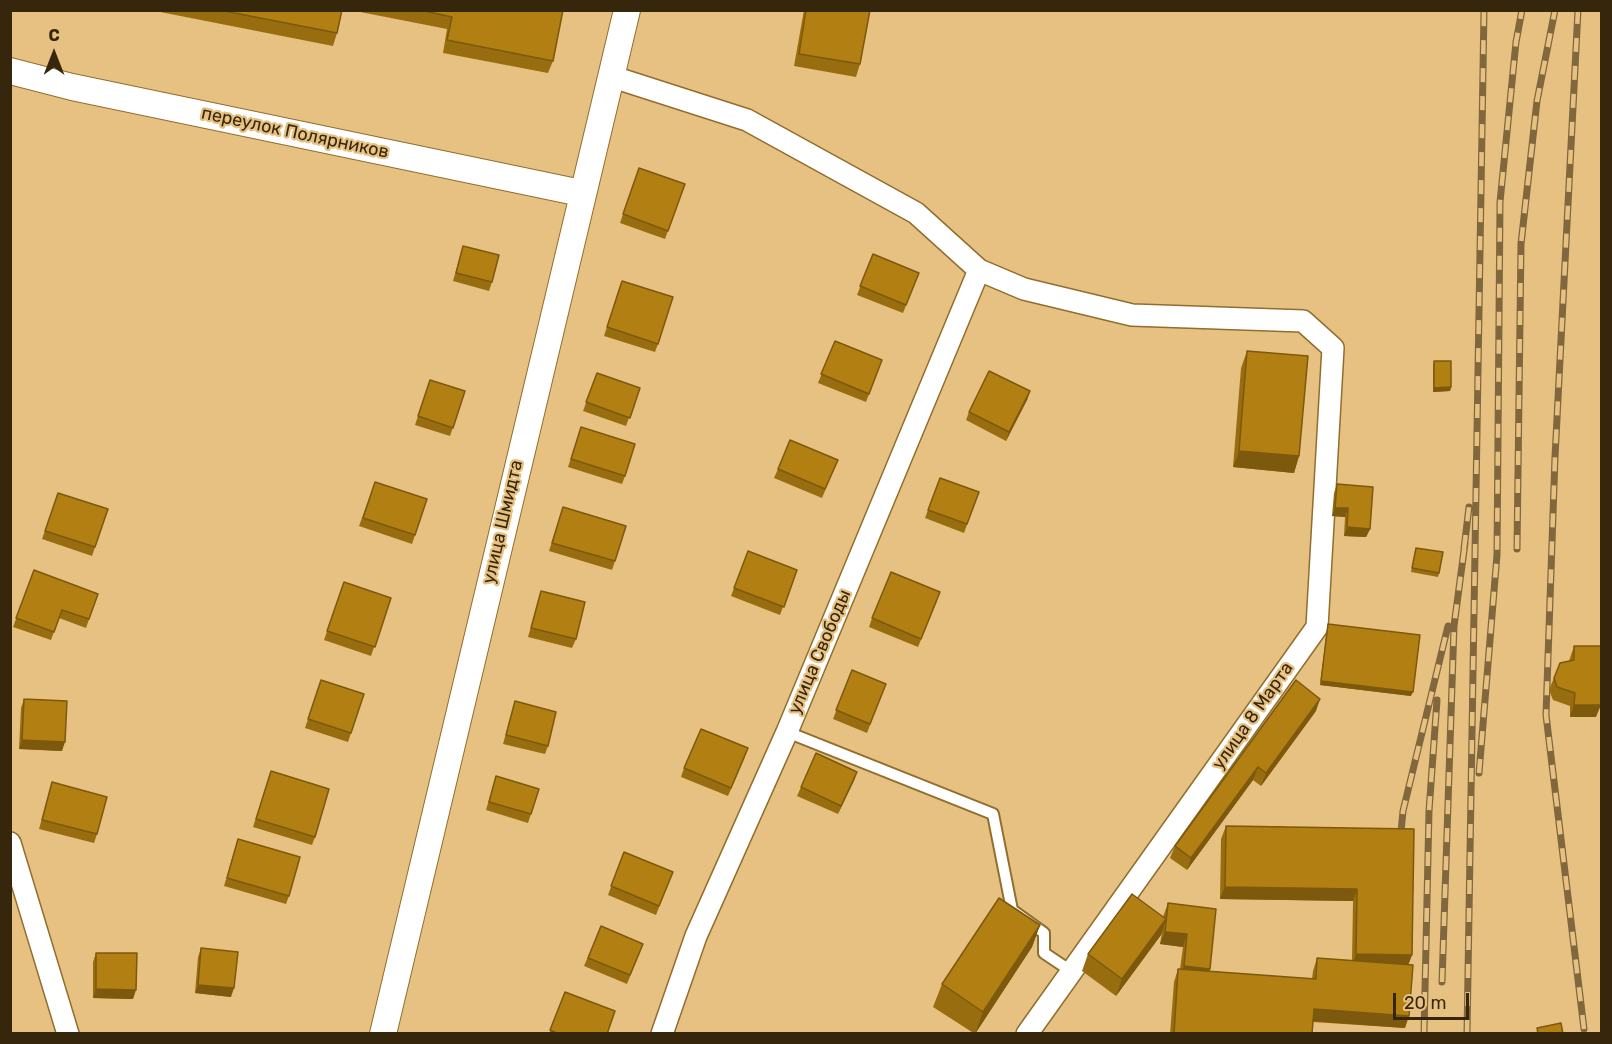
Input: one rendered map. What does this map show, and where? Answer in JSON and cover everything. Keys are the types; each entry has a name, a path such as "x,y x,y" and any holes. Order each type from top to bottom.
{"street":[{"name":"улица Шмидта","path":"382,1034 581,193 627,10"},
{"name":"переулок Полярников","path":"10,71 72,87 581,193"},
{"path":"610,76 747,120 916,213 979,270"},
{"name":"улица 8 Марта","path":"979,270 1024,289 1132,315 1304,321 1333,348 1317,627 1027,1034"},
{"name":"улица Свободы","path":"662,1034 696,936 787,732 979,270"},
{"path":"10,843 68,1034"}],"lane":[{"path":"787,732 993,814 1012,910 1044,933 1044,953 1071,971"}],"building":[{"path":"219,10 342,10 337,33"},
{"path":"420,10 563,10 553,61 447,40 452,17"},
{"path":"806,10 870,10 860,64 799,54"},
{"path":"639,168 685,184 668,231 623,214"},
{"path":"463,246 499,255 492,282 456,273"},
{"path":"873,254 919,273 906,305 860,286"},
{"path":"622,281 673,297 658,344 607,327"},
{"path":"835,341 882,360 869,394 821,374"},
{"path":"1247,351 1308,356 1299,456 1239,451"},
{"path":"1434,361 1451,361 1451,387 1434,388"},
{"path":"989,371 1030,391 1009,432 969,412"},
{"path":"597,373 640,388 630,418 586,402"},
{"path":"430,380 465,391 453,428 418,416"},
{"path":"581,427 635,444 625,476 571,459"},
{"path":"790,440 838,460 825,489 778,469"},
{"path":"940,478 979,492 967,524 928,510"},
{"path":"375,482 427,499 415,535 363,518"},
{"path":"1337,484 1373,487 1370,529 1347,527 1348,508 1335,508"},
{"path":"58,493 108,509 95,547 45,531"},
{"path":"563,507 626,526 615,561 552,543"},
{"path":"1416,548 1443,552 1439,573 1412,568"},
{"path":"748,551 797,570 784,607 734,588"},
{"path":"34,570 98,594 89,619 62,610 54,632 16,618"},
{"path":"891,572 940,592 921,639 872,618"},
{"path":"344,582 391,598 375,647 327,631"},
{"path":"541,591 585,602 576,639 531,628"},
{"path":"1328,624 1420,635 1413,692 1321,681"},
{"path":"1574,646 1602,646 1601,705 1574,705 1575,693 1557,687 1554,678 1560,663 1574,660"},
{"path":"852,670 886,684 870,724 836,710"},
{"path":"321,680 364,694 351,733 308,719"},
{"path":"1296,680 1320,699 1266,773 1258,767 1191,858 1175,846"},
{"path":"24,699 67,701 65,742 22,740"},
{"path":"515,701 556,712 548,746 506,735"},
{"path":"701,729 748,748 731,788 684,768"},
{"path":"816,753 857,772 841,806 801,787"},
{"path":"271,771 329,789 315,837 256,819"},
{"path":"496,776 539,789 531,814 489,802"},
{"path":"52,782 107,797 97,834 42,820"},
{"path":"1226,826 1414,829 1412,955 1356,954 1357,889 1225,887"},
{"path":"238,839 300,857 289,896 227,878"},
{"path":"624,852 673,872 659,906 611,886"},
{"path":"1132,894 1166,919 1122,979 1088,954"},
{"path":"999,898 1040,925 983,1012 942,984"},
{"path":"1168,903 1216,909 1210,969 1184,966 1187,934 1165,932"},
{"path":"601,926 643,944 630,975 588,958"},
{"path":"201,948 238,952 234,988 198,985"},
{"path":"96,953 137,953 136,990 96,989"},
{"path":"1317,958 1413,965 1409,1016 1314,1009 1312,1034 1174,1034 1178,969 1316,979"},
{"path":"565,992 615,1011 607,1034 559,1034 550,1030"},
{"path":"1561,1023 1563,1034 1538,1034 1537,1028"}],"railway":[{"path":"1467,1034 1484,10"},
{"path":"1479,773 1497,555 1500,202 1516,42 1522,10"},
{"path":"1517,549 1521,244 1537,101 1555,10"},
{"path":"1578,10 1555,457 1546,715 1584,1029"},
{"path":"1464,549 1469,507"},
{"path":"1442,982 1454,626 1465,543"},
{"path":"1400,842 1403,811 1448,626"},
{"path":"1424,1034 1429,811 1437,700"}]}
